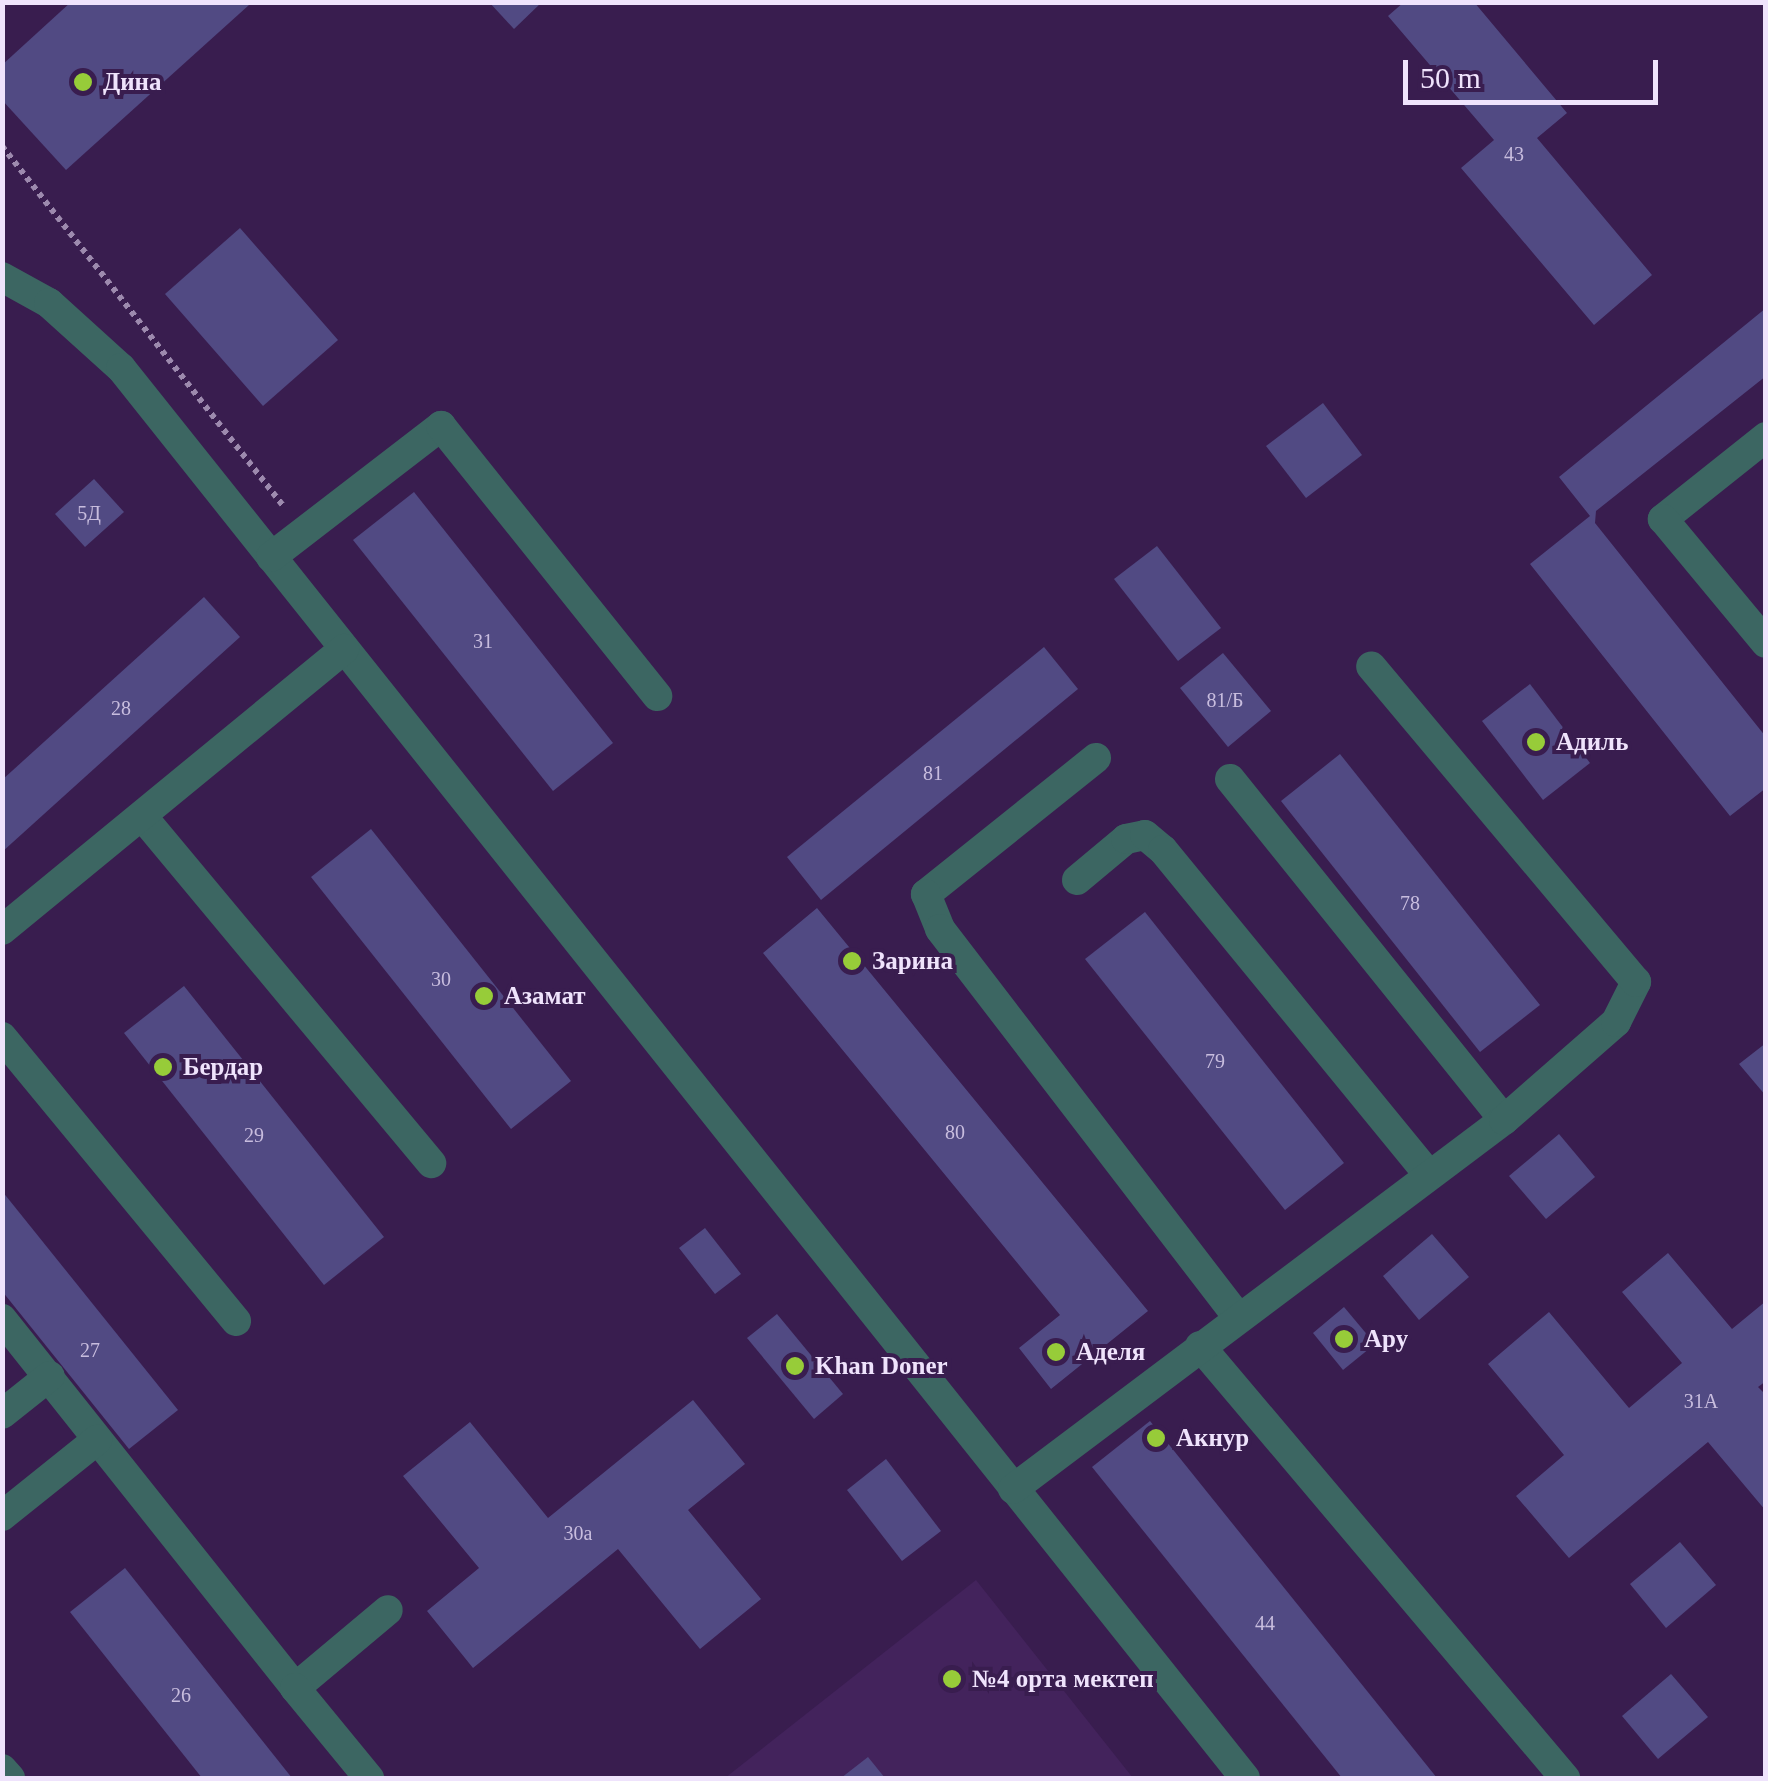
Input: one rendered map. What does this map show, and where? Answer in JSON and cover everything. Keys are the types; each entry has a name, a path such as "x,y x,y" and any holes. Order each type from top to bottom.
{"street":[{"path":"2,276 50,303 120,368 1245,1778"},
{"path":"271,557 440,426 657,696"},
{"path":"1766,437 1663,519 1766,643"},
{"path":"2,930 344,650"},
{"path":"1012,1488 1504,1120 1616,1022 1636,982 1371,666"},
{"path":"1096,758 926,894 940,929 1238,1317"},
{"path":"1230,779 1504,1120"},
{"path":"142,816 431,1163"},
{"path":"1076,880 1126,840 1144,835 1162,850 1428,1174"},
{"path":"2,1037 236,1321"},
{"path":"2,1319 369,1778"},
{"path":"1200,1346 1565,1778"},
{"path":"2,1414 50,1376"},
{"path":"2,1516 97,1440"},
{"path":"295,1688 388,1610"},
{"path":"2,1769 10,1778"}],"path":[{"path":"2,146 304,532"}],"shaded area":[{"name":"№4 орта мектеп","path":"976,1580 1133,1778 725,1778"}],"building":[{"name":"Дина","path":"71,2 249,5 66,170 2,100 2,65"},
{"path":"489,2 542,2 514,29"},
{"path":"1404,2 1474,2 1567,113 1537,138 1652,275 1594,325 1461,168 1494,140 1388,16"},
{"path":"240,228 338,340 263,406 165,294"},
{"path":"1766,308 1766,376 1596,511 1595,523 1766,737 1766,788 1730,816 1530,564 1590,516 1559,477"},
{"path":"1323,403 1362,455 1306,498 1266,446"},
{"path":"94,479 124,512 85,547 55,514"},
{"path":"414,492 613,743 553,791 353,540"},
{"path":"1157,546 1221,628 1178,661 1114,579"},
{"path":"204,597 240,637 2,852 2,780"},
{"path":"1044,647 1078,689 821,900 787,857"},
{"path":"1223,653 1271,711 1228,747 1180,688"},
{"name":"Адиль","path":"1530,684 1590,763 1543,800 1482,721"},
{"path":"1340,754 1540,1005 1480,1052 1281,801"},
{"path":"371,829 571,1081 511,1129 311,877"},
{"path":"817,908 1148,1311 1051,1389 1019,1348 1060,1315 763,953"},
{"path":"1145,912 1344,1163 1285,1210 1085,959"},
{"path":"184,986 384,1237 324,1285 124,1033"},
{"path":"1766,1043 1766,1096 1739,1064"},
{"path":"1559,1134 1595,1177 1546,1219 1509,1176"},
{"path":"2,1191 178,1410 129,1449 2,1291"},
{"path":"705,1228 741,1274 715,1294 679,1248"},
{"path":"1432,1234 1469,1277 1419,1320 1383,1276"},
{"path":"1668,1253 1732,1329 1766,1301 1766,1381 1758,1387 1766,1395 1766,1511 1708,1442 1569,1558 1516,1496 1564,1455 1488,1364 1549,1312 1629,1408 1682,1363 1622,1292"},
{"name":"Ару","path":"1344,1307 1375,1344 1343,1370 1313,1333"},
{"name":"Khan Doner","path":"777,1314 843,1394 814,1419 747,1338"},
{"path":"693,1400 745,1464 688,1510 761,1599 700,1649 618,1549 473,1668 427,1611 479,1568 403,1476 470,1422 548,1518"},
{"path":"1150,1421 1437,1778 1342,1778 1092,1467"},
{"path":"886,1459 941,1531 902,1561 847,1490"},
{"path":"1680,1542 1716,1585 1666,1628 1630,1584"},
{"path":"125,1568 292,1778 202,1778 70,1612"},
{"path":"1671,1674 1708,1717 1658,1759 1622,1716"},
{"path":"868,1757 885,1778 841,1778"}],"place":[{"name":"Дина","path":"83,82"},
{"name":"Адиль","path":"1536,742"},
{"name":"Зарина","path":"852,961"},
{"name":"Азамат","path":"484,996"},
{"name":"Бердар","path":"163,1067"},
{"name":"Ару","path":"1344,1339"},
{"name":"Аделя","path":"1056,1352"},
{"name":"Khan Doner","path":"795,1366"},
{"name":"Акнур","path":"1156,1438"},
{"name":"№4 орта мектеп","path":"952,1679"}]}
